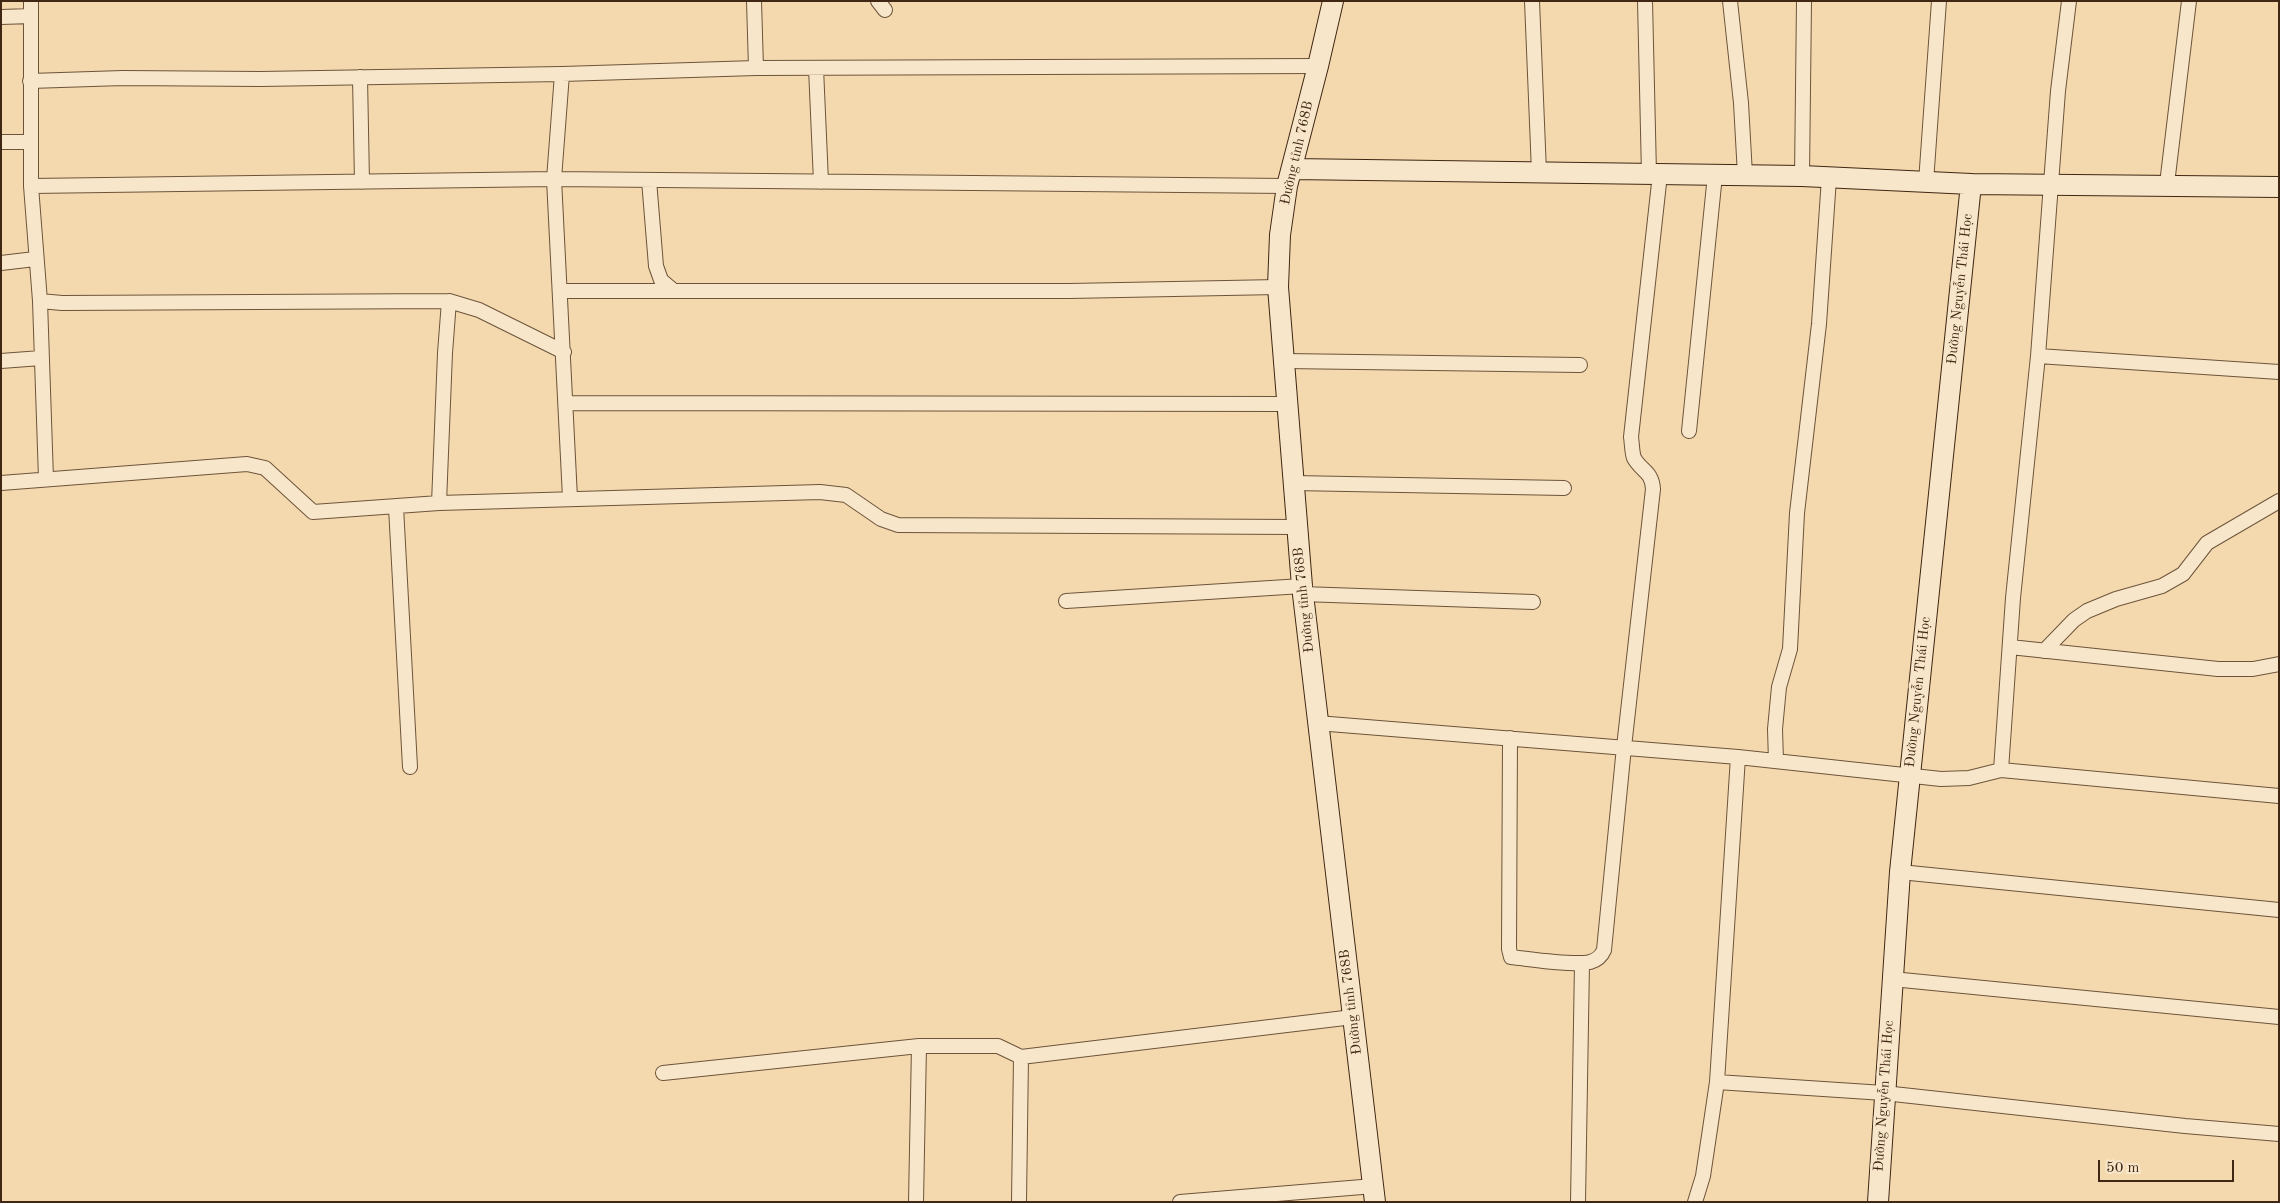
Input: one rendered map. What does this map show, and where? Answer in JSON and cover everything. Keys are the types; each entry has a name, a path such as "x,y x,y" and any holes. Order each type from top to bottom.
{"street":[{"path":"31,1 31,186 35,259 40,302 46,479"},
{"path":"754,1 756,68"},
{"name":"Đường tỉnh 768B","path":"1333,1 1290,177 1280,235 1278,287 1302,590 1374,1194"},
{"path":"1532,1 1539,172"},
{"path":"1510,738 1509,949 1511,956 1582,963 1596,960 1602,956 1604,950 1624,747 1653,489 1653,480 1634,458 1631,438 1654,174 1644,1"},
{"path":"1730,1 1741,103 1746,175"},
{"path":"1802,176 1804,1"},
{"path":"1926,182 1939,1"},
{"path":"2001,770 2013,598 2038,356 2059,83 2069,1"},
{"path":"2167,184 2189,1"},
{"path":"1,17 31,16"},
{"path":"30,81 124,78 562,74 756,68 1318,66"},
{"path":"816,68 821,182"},
{"path":"562,74 554,179 570,498"},
{"path":"360,77 362,182"},
{"path":"1,142 30,142"},
{"path":"31,186 554,179 821,182 1290,177 1539,172 1802,176 1971,184 2167,184 2279,187"},
{"path":"1689,431 1715,175"},
{"path":"1776,761 1776,719 1781,676 1790,649 1797,513 1819,324 1829,178"},
{"path":"649,180 656,266 661,280 674,291"},
{"name":"Đường Nguyễn Thái Học","path":"1878,1202 1900,872 1971,184"},
{"path":"1,263 35,259"},
{"path":"560,291 1069,291 1278,287"},
{"path":"40,302 449,301 479,310 564,352"},
{"path":"439,503 449,301"},
{"path":"2038,356 2279,372"},
{"path":"1,361 41,358"},
{"path":"1284,361 1580,364"},
{"path":"566,403 1287,404"},
{"path":"1,483 247,464 265,468 313,512 396,508 439,503 820,492 846,495 880,519 898,525 1297,527"},
{"path":"1293,483 1564,488"},
{"path":"2044,651 2074,620 2087,611 2116,599 2162,586 2183,574 2207,543 2277,502 2279,518"},
{"path":"396,508 410,767"},
{"path":"1066,601 1302,590 1533,602"},
{"path":"2010,648 2218,669 2253,669 2279,664"},
{"path":"1317,723 1738,757 1909,777 1956,779 2001,770 2279,796"},
{"path":"1695,1202 1703,1176 1717,1082 1738,757"},
{"path":"1900,872 2279,910"},
{"path":"1578,1202 1582,963"},
{"path":"1892,979 2279,1017"},
{"path":"663,1072 919,1046 998,1046 1021,1057 1353,1017"},
{"path":"916,1202 919,1046"},
{"path":"1019,1202 1021,1057"},
{"path":"1717,1082 1884,1093 2185,1126 2279,1134"},
{"path":"1180,1202 1374,1194"}]}
